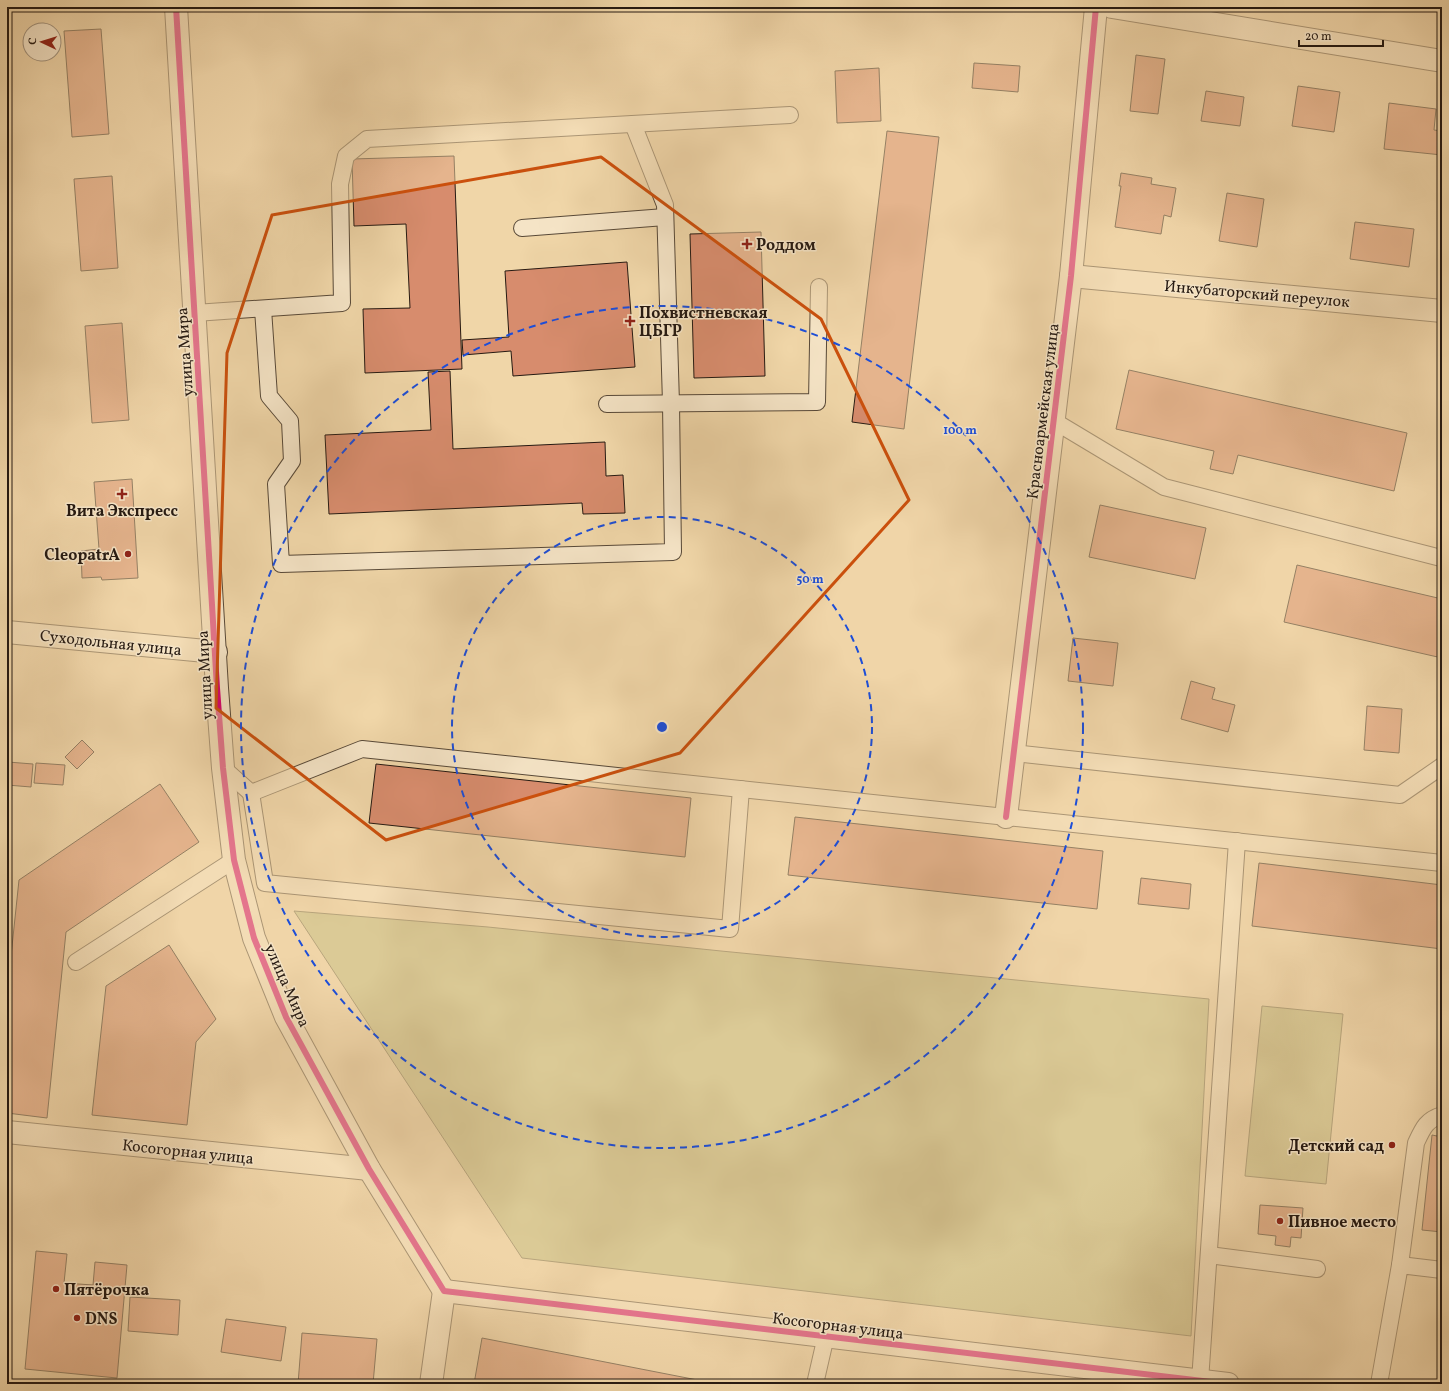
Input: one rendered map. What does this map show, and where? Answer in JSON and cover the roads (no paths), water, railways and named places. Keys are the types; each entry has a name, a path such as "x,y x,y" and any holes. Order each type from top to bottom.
{"street":[{"name":"улица Мира","path":"176,7 217,688 223,768 234,860 254,938 286,1017 370,1169 444,1291"},
{"name":"Красноармейская улица","path":"1006,817 1071,276 1096,7"},
{"path":"1112,7 1442,62"},
{"name":"Инкубаторский переулок","path":"1071,276 1442,311"},
{"name":"Суходольная улица","path":"7,632 216,652"},
{"name":"Косогорная улица","path":"7,1132 370,1169"},
{"path":"431,1384 444,1291"},
{"name":"Косогорная улица","path":"444,1291 1198,1382 1228,1384"}],"lane":[{"path":"194,313 342,303 340,184 346,156 367,139 790,115"},
{"path":"263,309 269,396 290,421 292,461 276,484 281,564 673,552 671,403 665,205 633,124"},
{"path":"522,228 665,216"},
{"path":"607,404 817,402 819,287"},
{"path":"1054,421 1164,487 1441,558"},
{"path":"251,793 362,749 1442,863"},
{"path":"1014,753 1400,795 1442,766"},
{"path":"223,768 251,793 265,883 730,929 741,789"},
{"path":"1198,1382 1237,841"},
{"path":"76,962 234,860"},
{"path":"1379,1384 1400,1266 1416,1144 1424,1126 1433,1118 1442,1114"},
{"path":"1208,1255 1317,1269"},
{"path":"1400,1266 1442,1270"},
{"path":"815,1384 826,1336"}],"place":[{"name":"Роддом","path":"747,244"},
{"name":"Похвистневская ЦБГР","path":"630,321"},
{"name":"Вита Экспресс","path":"122,494"},
{"name":"CleopatrA","path":"128,554"},
{"name":"Детский сад","path":"1392,1145"},
{"name":"Пивное место","path":"1280,1221"},
{"name":"Пятёрочка","path":"56,1289"},
{"name":"DNS","path":"77,1318"}]}
